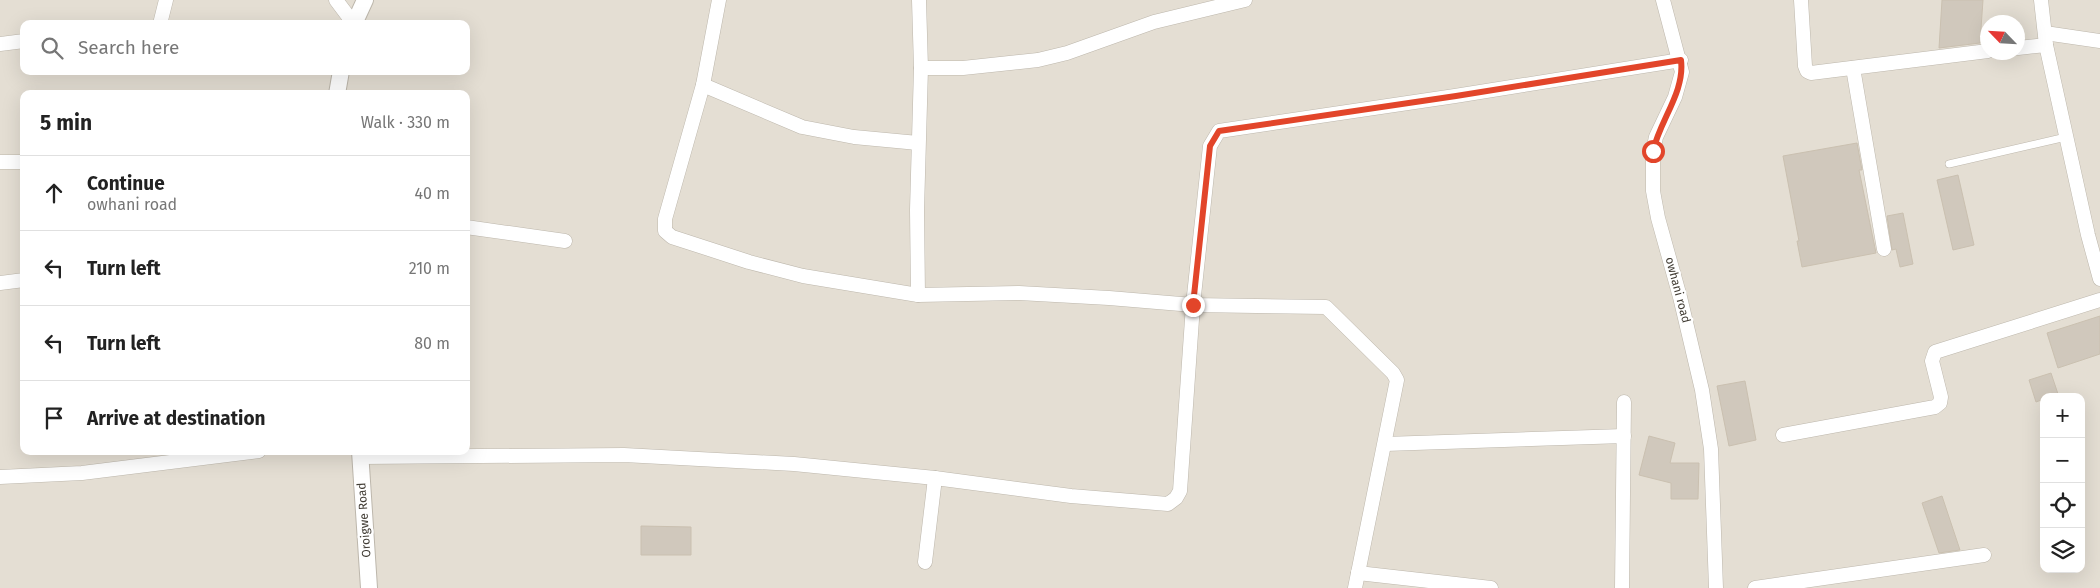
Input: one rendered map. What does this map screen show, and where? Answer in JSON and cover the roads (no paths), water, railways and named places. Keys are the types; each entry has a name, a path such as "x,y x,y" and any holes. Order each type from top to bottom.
{"street":[{"path":"161,20 166,0"},
{"path":"336,0 351,20"},
{"path":"356,20 365,0"},
{"path":"719,0 703,85 665,219 665,231 672,237 803,276 918,296 1020,293 1193,305 1320,307 1331,311 1393,373 1397,380 1354,588"},
{"path":"918,296 918,144 921,68 919,0"},
{"path":"921,68 962,68 1038,60 1068,53 1154,22 1245,0"},
{"name":"owhani road","path":"1662,0 1681,60 1682,78 1656,137 1653,151 1654,191 1658,218 1680,297 1702,390 1711,449 1716,588"},
{"path":"1801,0 1807,71 1811,73 1980,52"},
{"path":"2041,0 2045,39 2088,235 2100,279"},
{"path":"2025,46 2045,39 2100,42"},
{"path":"0,44 20,42"},
{"path":"470,454 624,455 794,464 935,478 1071,496 1168,504 1176,498 1180,491 1193,305 1210,146 1219,131 1681,60"},
{"path":"1853,68 1884,249"},
{"path":"338,90 340,75"},
{"path":"703,85 802,127 854,137 918,144"},
{"path":"0,162 20,162"},
{"path":"470,228 565,241"},
{"path":"0,283 20,280"},
{"path":"1783,435 1936,407 1940,403 1941,397 1932,361 1935,352 2100,300"},
{"path":"1622,588 1624,402"},
{"path":"1385,444 1624,436"},
{"path":"0,477 82,474 229,455"},
{"name":"Oroigwe Road","path":"360,455 369,588"},
{"path":"926,562 935,478"},
{"path":"1755,588 1984,555"},
{"path":"1358,573 1491,588"}],"lane":[{"path":"1948,164 2066,137"}]}
